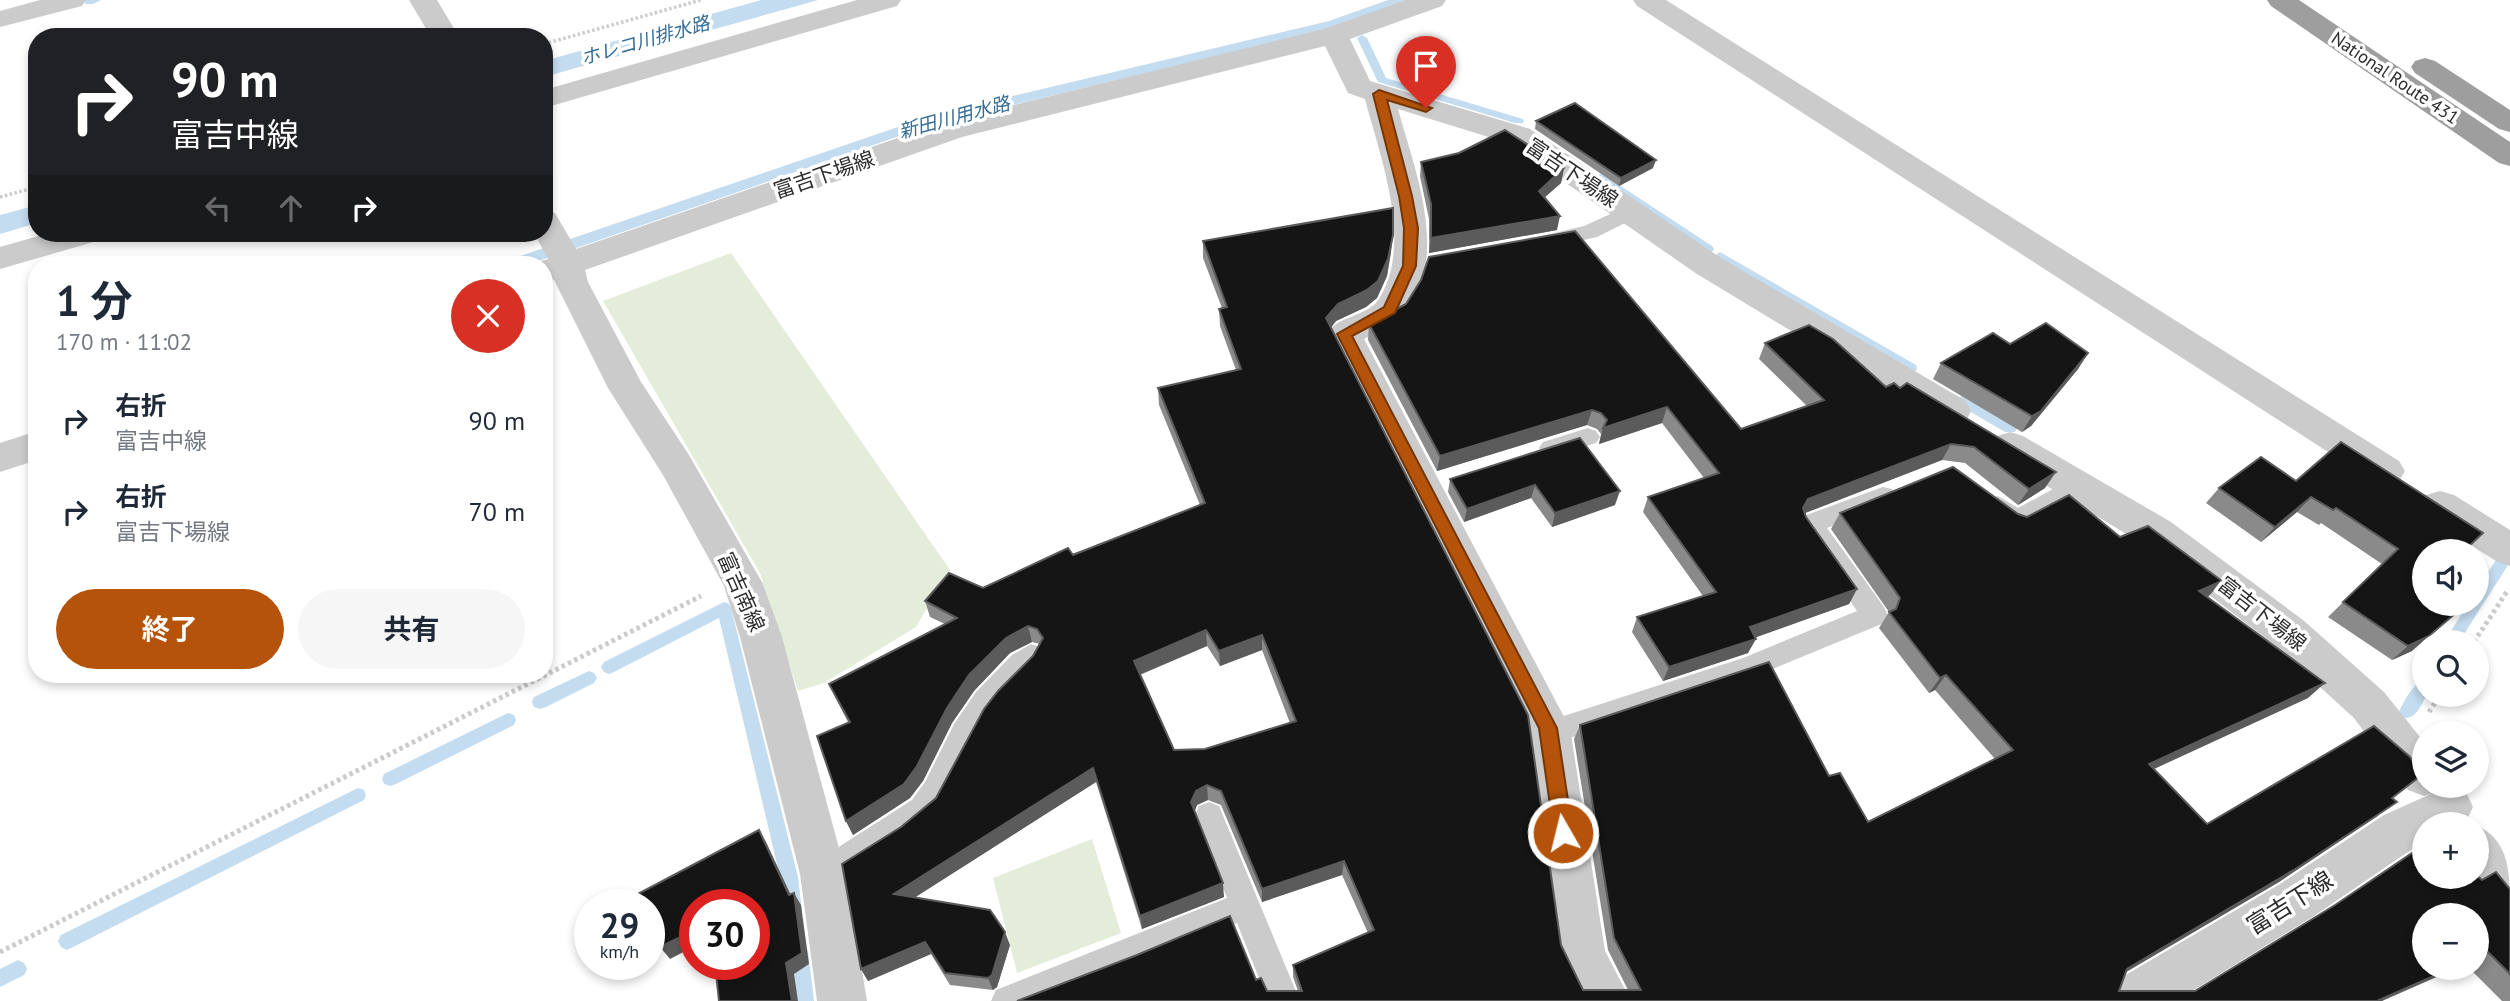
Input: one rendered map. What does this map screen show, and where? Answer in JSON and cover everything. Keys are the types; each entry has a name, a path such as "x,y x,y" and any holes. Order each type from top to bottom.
{"highway":[{"name":"National Route 431","path":"2281,0 2510,156"},
{"name":"National Route 431","path":"2324,0 2510,122"}],"street":[{"path":"0,19 72,0"},
{"path":"423,0 440,28"},
{"path":"553,96 887,0"},
{"path":"1334,35 1432,0"},
{"path":"1647,0 2510,550"},
{"name":"富吉下場線","path":"555,268 952,130 1334,35 1358,87 1519,136 1709,266 2157,533 2288,632 2369,705 2412,760"},
{"path":"1379,94 1406,196 1411,228 1423,264 1390,310 1344,334 1436,484 1549,733 1582,957 1606,1001"},
{"path":"0,258 55,242"},
{"name":"富吉南線","path":"555,268 571,282 626,388 676,465 738,577 761,637 823,874 842,1001"},
{"path":"0,458 28,448"},
{"name":"富吉下線","path":"2130,1001 2297,900 2442,798"},
{"path":"2489,865 2510,888"}],"lane":[{"path":"1529,245 1590,232 1630,212"},
{"path":"1524,457 1588,437"},
{"path":"1975,489 2017,521 2077,485"},
{"path":"1549,733 1749,667 1875,615 1810,524 1905,488"},
{"path":"823,874 922,809 935,795 965,731 984,702 1007,675 1031,655"},
{"path":"1209,815 1284,1001"},
{"path":"1007,1001 1245,905"}],"path":[{"path":"553,41 701,0"},
{"path":"0,197 28,189"},
{"path":"553,671 738,577"},
{"path":"2482,630 2510,586"},
{"path":"0,952 529,683"}],"green space":[{"path":"731,253 950,570 916,627 824,683 798,691 760,573 603,301"},
{"path":"1092,839 1121,933 1017,973 993,878"}],"water":[{"name":"ホレコ川排水路","path":"761,0 818,0 553,74 553,58"},
{"name":"新田川用水路","path":"1388,0 1412,0 1337,27 934,124 553,256 520,256 933,115 1329,21"},
{"path":"28,207 28,226 0,234 0,215"}],"building":[{"path":"1575,103 1656,160 1621,178 1536,121"},
{"path":"1505,130 1564,168 1539,191 1560,216 1431,238 1431,204 1421,162 1459,153"},
{"path":"1393,208 1393,235 1388,259 1378,281 1367,290 1338,304 1326,318 1528,715 1561,945 1583,990 1641,990 1614,938 1580,725 1769,662 1829,776 1840,773 1868,822 2013,750 1946,675 1940,678 1889,612 1896,609 1900,598 1840,513 1953,467 2018,514 2027,517 2069,495 2120,537 2148,526 2222,581 2199,591 2325,683 2149,764 2207,824 2374,726 2412,760 2412,783 2392,798 2397,802 2297,868 2127,969 2119,991 2195,991 2335,905 2412,853 2412,889 2489,889 2489,876 2496,872 2510,889 2510,974 2489,953 2489,903 2412,903 2412,980 2425,980 2377,1001 1017,1001 1230,916 1256,980 1261,978 1267,991 1302,991 1293,965 1374,930 1344,861 1262,889 1221,791 1207,785 1196,791 1191,802 1223,883 1140,916 1093,768 894,894 990,910 1005,932 992,975 988,978 945,973 925,942 861,969 842,864 901,827 936,798 984,709 1033,656 1043,638 1037,629 1028,626 1006,638 969,675 904,784 846,821 817,736 850,722 829,684 957,618 925,601 949,573 983,588 1068,548 1073,555 1205,503 1158,388 1241,369 1219,309 1227,307 1203,241","holes":["1206,630 1219,651 1262,635 1296,721 1205,749 1174,750 1134,661"]},
{"path":"1575,231 1741,429 1824,400 1765,343 1809,325 1833,339 1886,387 1894,383 1900,388 1907,383 2056,472 2029,489 1974,447 1951,444 1808,499 1803,508 1806,517 1857,589 1750,627 1756,639 1669,667 1637,617 1716,592 1648,497 1719,473 1667,407 1603,428 1607,420 1601,413 1592,410 1440,456 1369,324 1406,304 1421,280 1429,257"},
{"path":"2046,323 2088,353 2041,411 2032,416 1941,363 1993,333 2010,344"},
{"path":"1580,438 1620,491 1555,513 1535,485 1467,509 1450,479"},
{"path":"2341,442 2483,533 2477,539 2412,539 2412,616 2452,616 2436,630 2412,630 2412,644 2408,646 2343,602 2398,549 2336,508 2333,510 2311,497 2275,527 2219,488 2261,457 2296,481"},
{"path":"759,830 789,895 794,893 802,953 786,963 792,1001 719,1001 717,980 770,980 770,889 679,889 679,938 665,945 665,889 647,889"}],"waterway":[{"path":"89,2 96,0"},
{"path":"1362,38 1382,80 1519,121"},
{"path":"1601,177 1708,249"},
{"path":"1720,256 1911,368"},
{"path":"1962,401 2010,428"},
{"path":"2489,583 2505,558"},
{"path":"609,667 724,608 789,877 793,911"},
{"path":"2459,630 2468,616"},
{"path":"540,702 589,678"},
{"path":"2407,712 2412,704"},
{"path":"390,779 508,720"},
{"path":"67,941 358,795"},
{"path":"799,951 805,1001"},
{"path":"0,978 18,969"}],"route":[{"path":"1426,108 1379,94 1406,196 1411,228 1409,266 1390,310 1344,334 1548,728 1563,833"}]}
